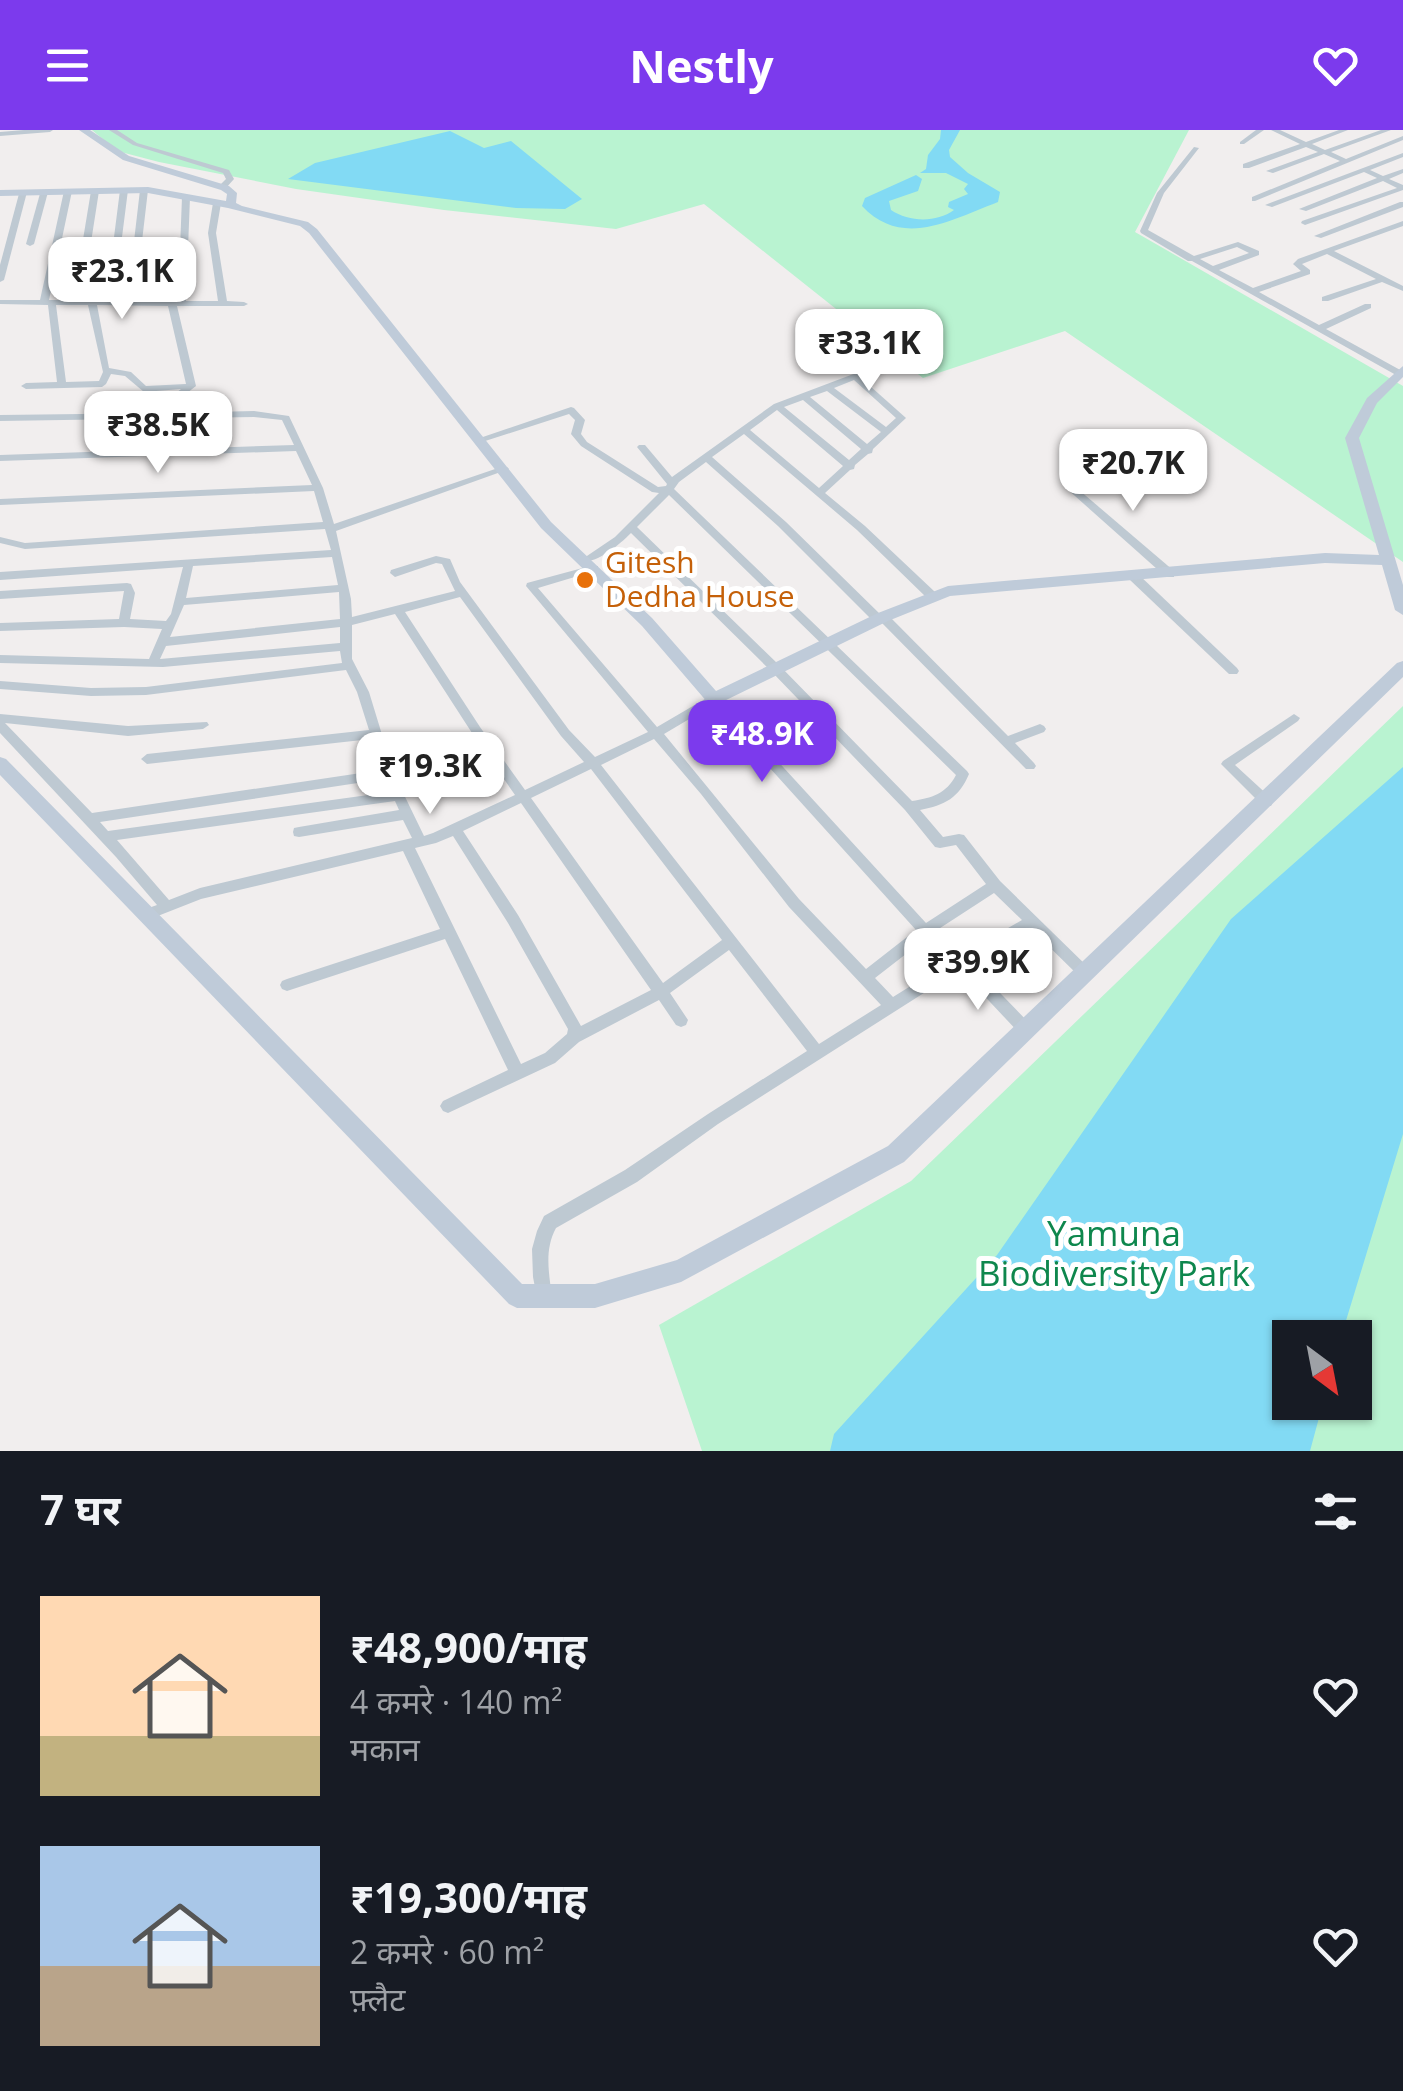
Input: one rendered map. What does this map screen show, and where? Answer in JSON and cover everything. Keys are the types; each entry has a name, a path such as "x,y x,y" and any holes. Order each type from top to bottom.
{"street":[{"path":"0,134 50,130"},
{"path":"84,130 126,158 232,192 231,205"},
{"path":"112,130 135,144 226,172 230,179 222,187"},
{"path":"1242,143 1261,130"},
{"path":"1274,130 1403,188 1305,223"},
{"path":"1246,166 1345,130"},
{"path":"1270,172 1388,130"},
{"path":"1256,199 1403,138"},
{"path":"1196,148 1161,193 1144,229 1191,259 1401,371 1372,400 1352,438 1403,610"},
{"path":"1269,205 1403,155"},
{"path":"1302,209 1403,171"},
{"path":"77,303 95,190"},
{"path":"110,303 124,190"},
{"path":"132,303 144,190"},
{"path":"0,193 144,190 231,205 304,224 546,524 590,564 926,930 1026,1030"},
{"path":"62,386 48,303 68,191"},
{"path":"0,280 23,192"},
{"path":"30,244 44,192"},
{"path":"186,196 177,303 191,386"},
{"path":"217,203 212,234 223,304"},
{"path":"1318,236 1403,204"},
{"path":"1251,292 1307,272 1298,263 1403,224"},
{"path":"1191,259 1238,244 1256,253 1211,270"},
{"path":"158,303 164,246"},
{"path":"1330,252 1403,289"},
{"path":"1326,300 1383,279"},
{"path":"0,302 244,304"},
{"path":"26,386 102,384 107,372 92,303"},
{"path":"1318,328 1368,306"},
{"path":"875,369 777,406 706,457 590,564 531,586 794,904 891,1005"},
{"path":"107,372 128,374 144,389 191,386"},
{"path":"820,492 869,451 901,415 855,376"},
{"path":"166,415 174,399 191,386"},
{"path":"827,387 887,432"},
{"path":"803,396 869,451"},
{"path":"777,406 851,467"},
{"path":"479,440 571,410 580,420 576,434 584,444 656,490 671,487"},
{"path":"0,418 282,416 318,488 337,554 347,622 342,647 448,932 517,1073"},
{"path":"743,429 820,492 931,595"},
{"path":"642,447 671,487 963,774 956,792 936,803 909,806"},
{"path":"0,458 299,448"},
{"path":"706,457 782,524 1030,766"},
{"path":"0,540 24,546 329,527 504,470"},
{"path":"1070,486 1170,574"},
{"path":"0,502 318,488"},
{"path":"631,527 909,806 940,844 959,839 995,884 1086,974"},
{"path":"0,576 337,554"},
{"path":"395,573 442,558 463,593 566,733 816,1052"},
{"path":"145,915 200,894 413,844 456,830 656,733 774,668 931,595 1325,558 1388,560"},
{"path":"153,663 180,602 189,564"},
{"path":"1134,578 1233,672"},
{"path":"0,595 127,587 130,594 124,622"},
{"path":"180,602 344,588"},
{"path":"162,642 347,622 463,593"},
{"path":"398,610 466,715 681,1020"},
{"path":"0,628 124,622 168,628"},
{"path":"0,659 153,663 342,647"},
{"path":"0,685 146,692 349,666"},
{"path":"0,764 516,1296 595,1296 681,1270 896,1154 1403,668"},
{"path":"1267,802 1228,764 1294,718"},
{"path":"0,721 128,731 203,726"},
{"path":"0,721 166,906"},
{"path":"1008,741 1040,730"},
{"path":"147,759 377,734"},
{"path":"89,818 388,774"},
{"path":"106,836 398,796"},
{"path":"299,832 407,814"},
{"path":"456,830 546,974 575,1028 574,1037"},
{"path":"865,978 926,930 995,884"},
{"path":"544,1298 538,1256 542,1234 550,1222 631,1176 816,1052 1032,921"},
{"path":"286,985 448,932"},
{"path":"448,1106 550,1058 574,1037 661,992 730,942"}],"green space":[{"path":"92,130 1189,130 1135,232 1403,386 1403,562 1065,331 923,378 704,204 616,229 444,210 296,189 159,162 117,151"},
{"name":"Yamuna Biodiversity Park","path":"1403,706 1403,1451 702,1451 659,1325 911,1181"}],"water":[{"path":"941,130 960,130 949,150 950,157 1000,192 998,202 945,223 910,228 877,219 862,206 865,198 916,175 922,179 918,191 889,201 891,210 922,219 954,210 948,207 949,202 968,194 964,189 968,184 946,173 920,173 926,169 928,155 940,139"},
{"path":"450,131 484,148 511,141 582,199 565,209 516,208 288,179 315,163"},
{"name":"Yamuna Biodiversity Park","path":"1403,767 1403,1134 1346,1320 1272,1320 1272,1420 1318,1420 1310,1451 830,1451 834,1434 997,1255 1231,919"}],"place":[{"name":"Gitesh Dedha House","path":"585,580"}]}
